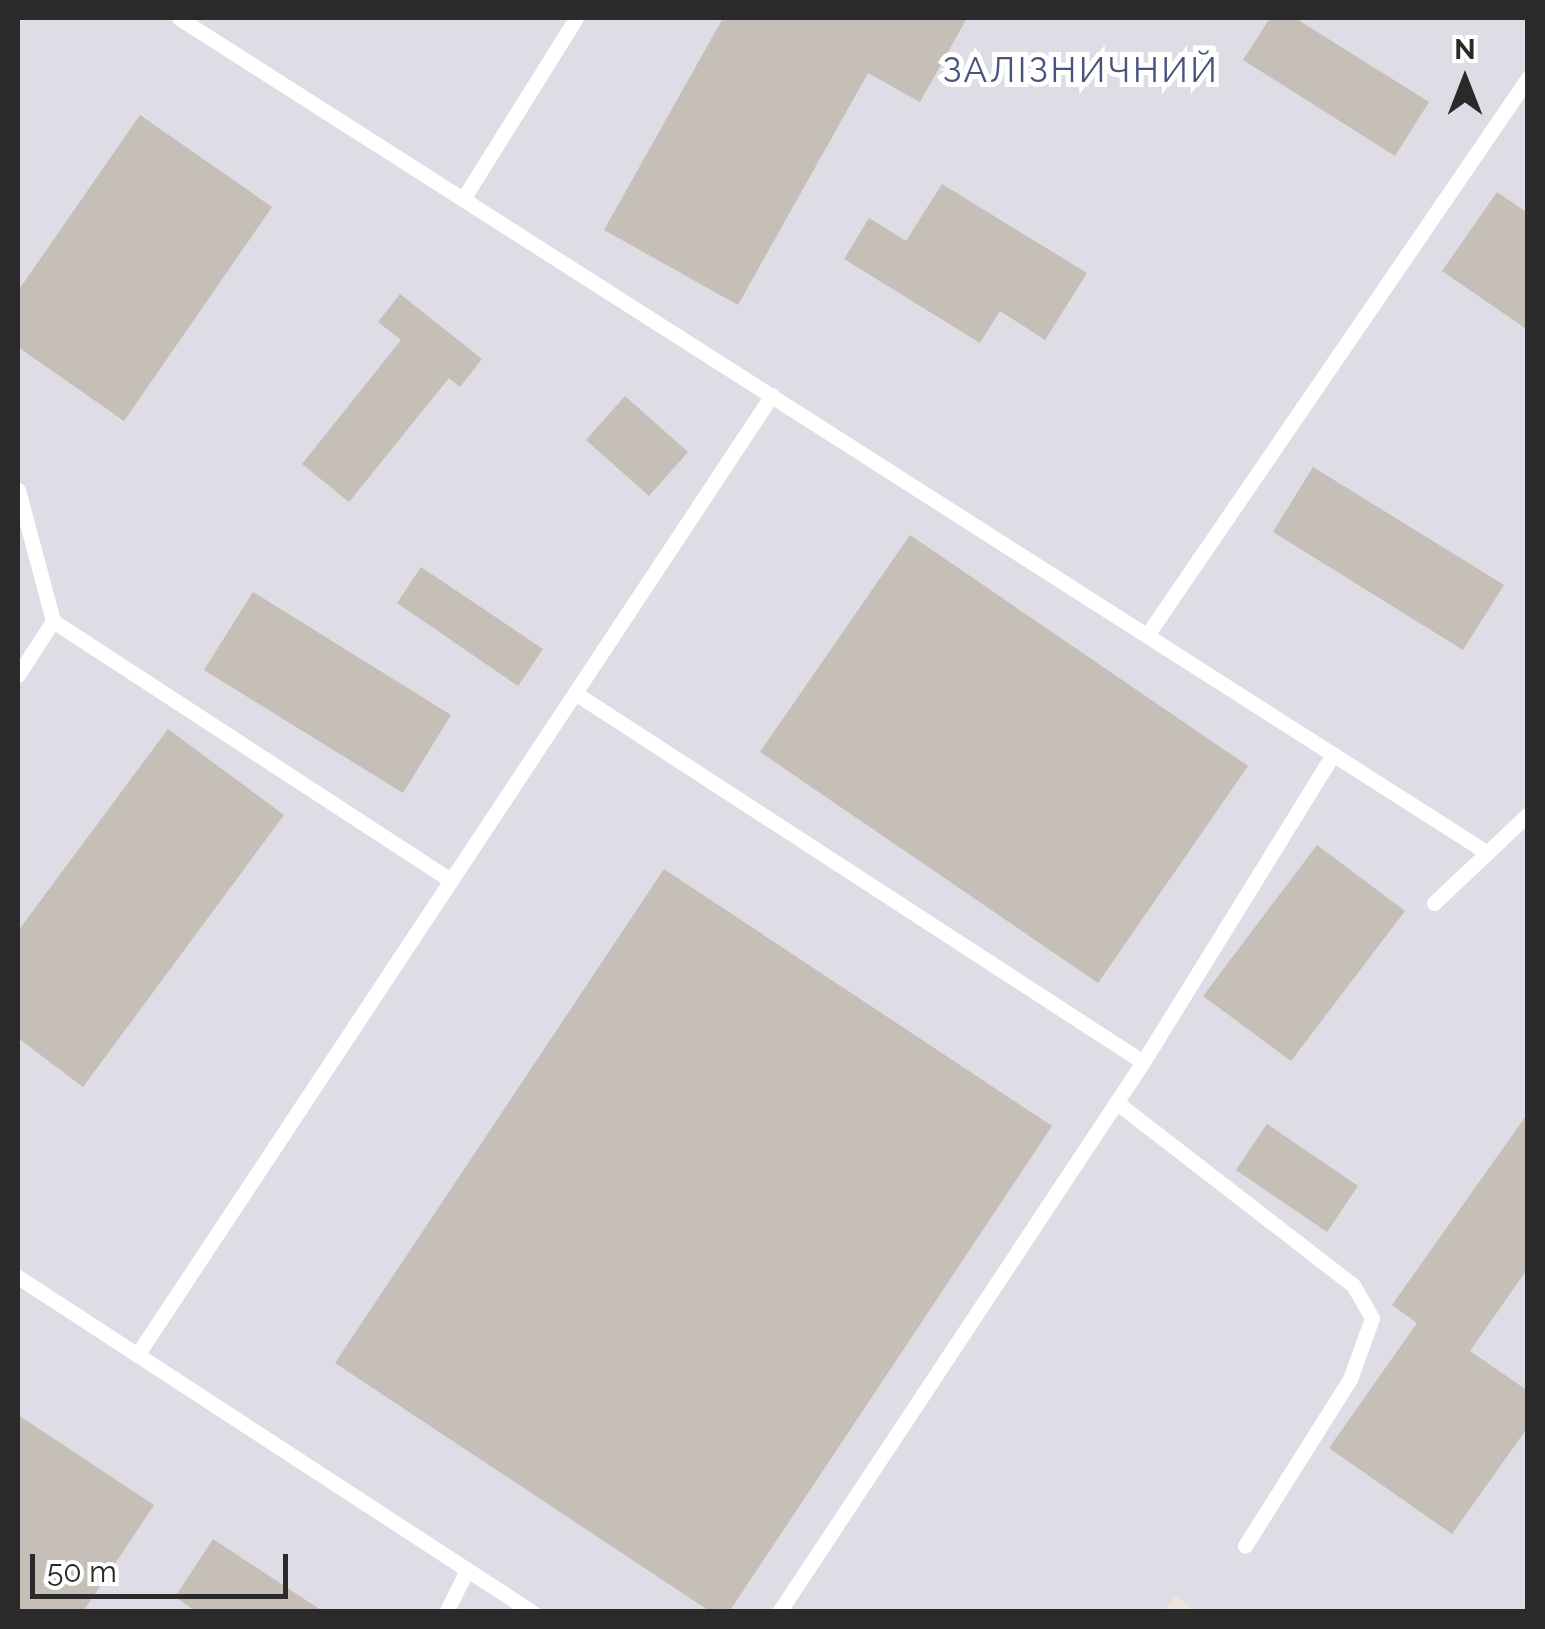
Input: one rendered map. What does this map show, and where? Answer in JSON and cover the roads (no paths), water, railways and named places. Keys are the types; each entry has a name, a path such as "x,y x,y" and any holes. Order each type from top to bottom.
{"lane":[{"path":"179,18 1486,852"},
{"path":"463,199 576,18"},
{"path":"1147,635 1528,78"},
{"path":"137,1355 772,395"},
{"path":"18,490 53,620 451,880"},
{"path":"18,676 53,620"},
{"path":"575,693 1143,1062"},
{"path":"779,1612 1143,1062 1333,754"},
{"path":"1434,903 1528,814"},
{"path":"1116,1102 1353,1285 1372,1318 1350,1379 1245,1546"},
{"path":"18,1278 532,1612"},
{"path":"446,1612 468,1570"}],"district":[{"name":"ЗАЛІЗНИЧНИЙ","path":"1081,70"}]}
